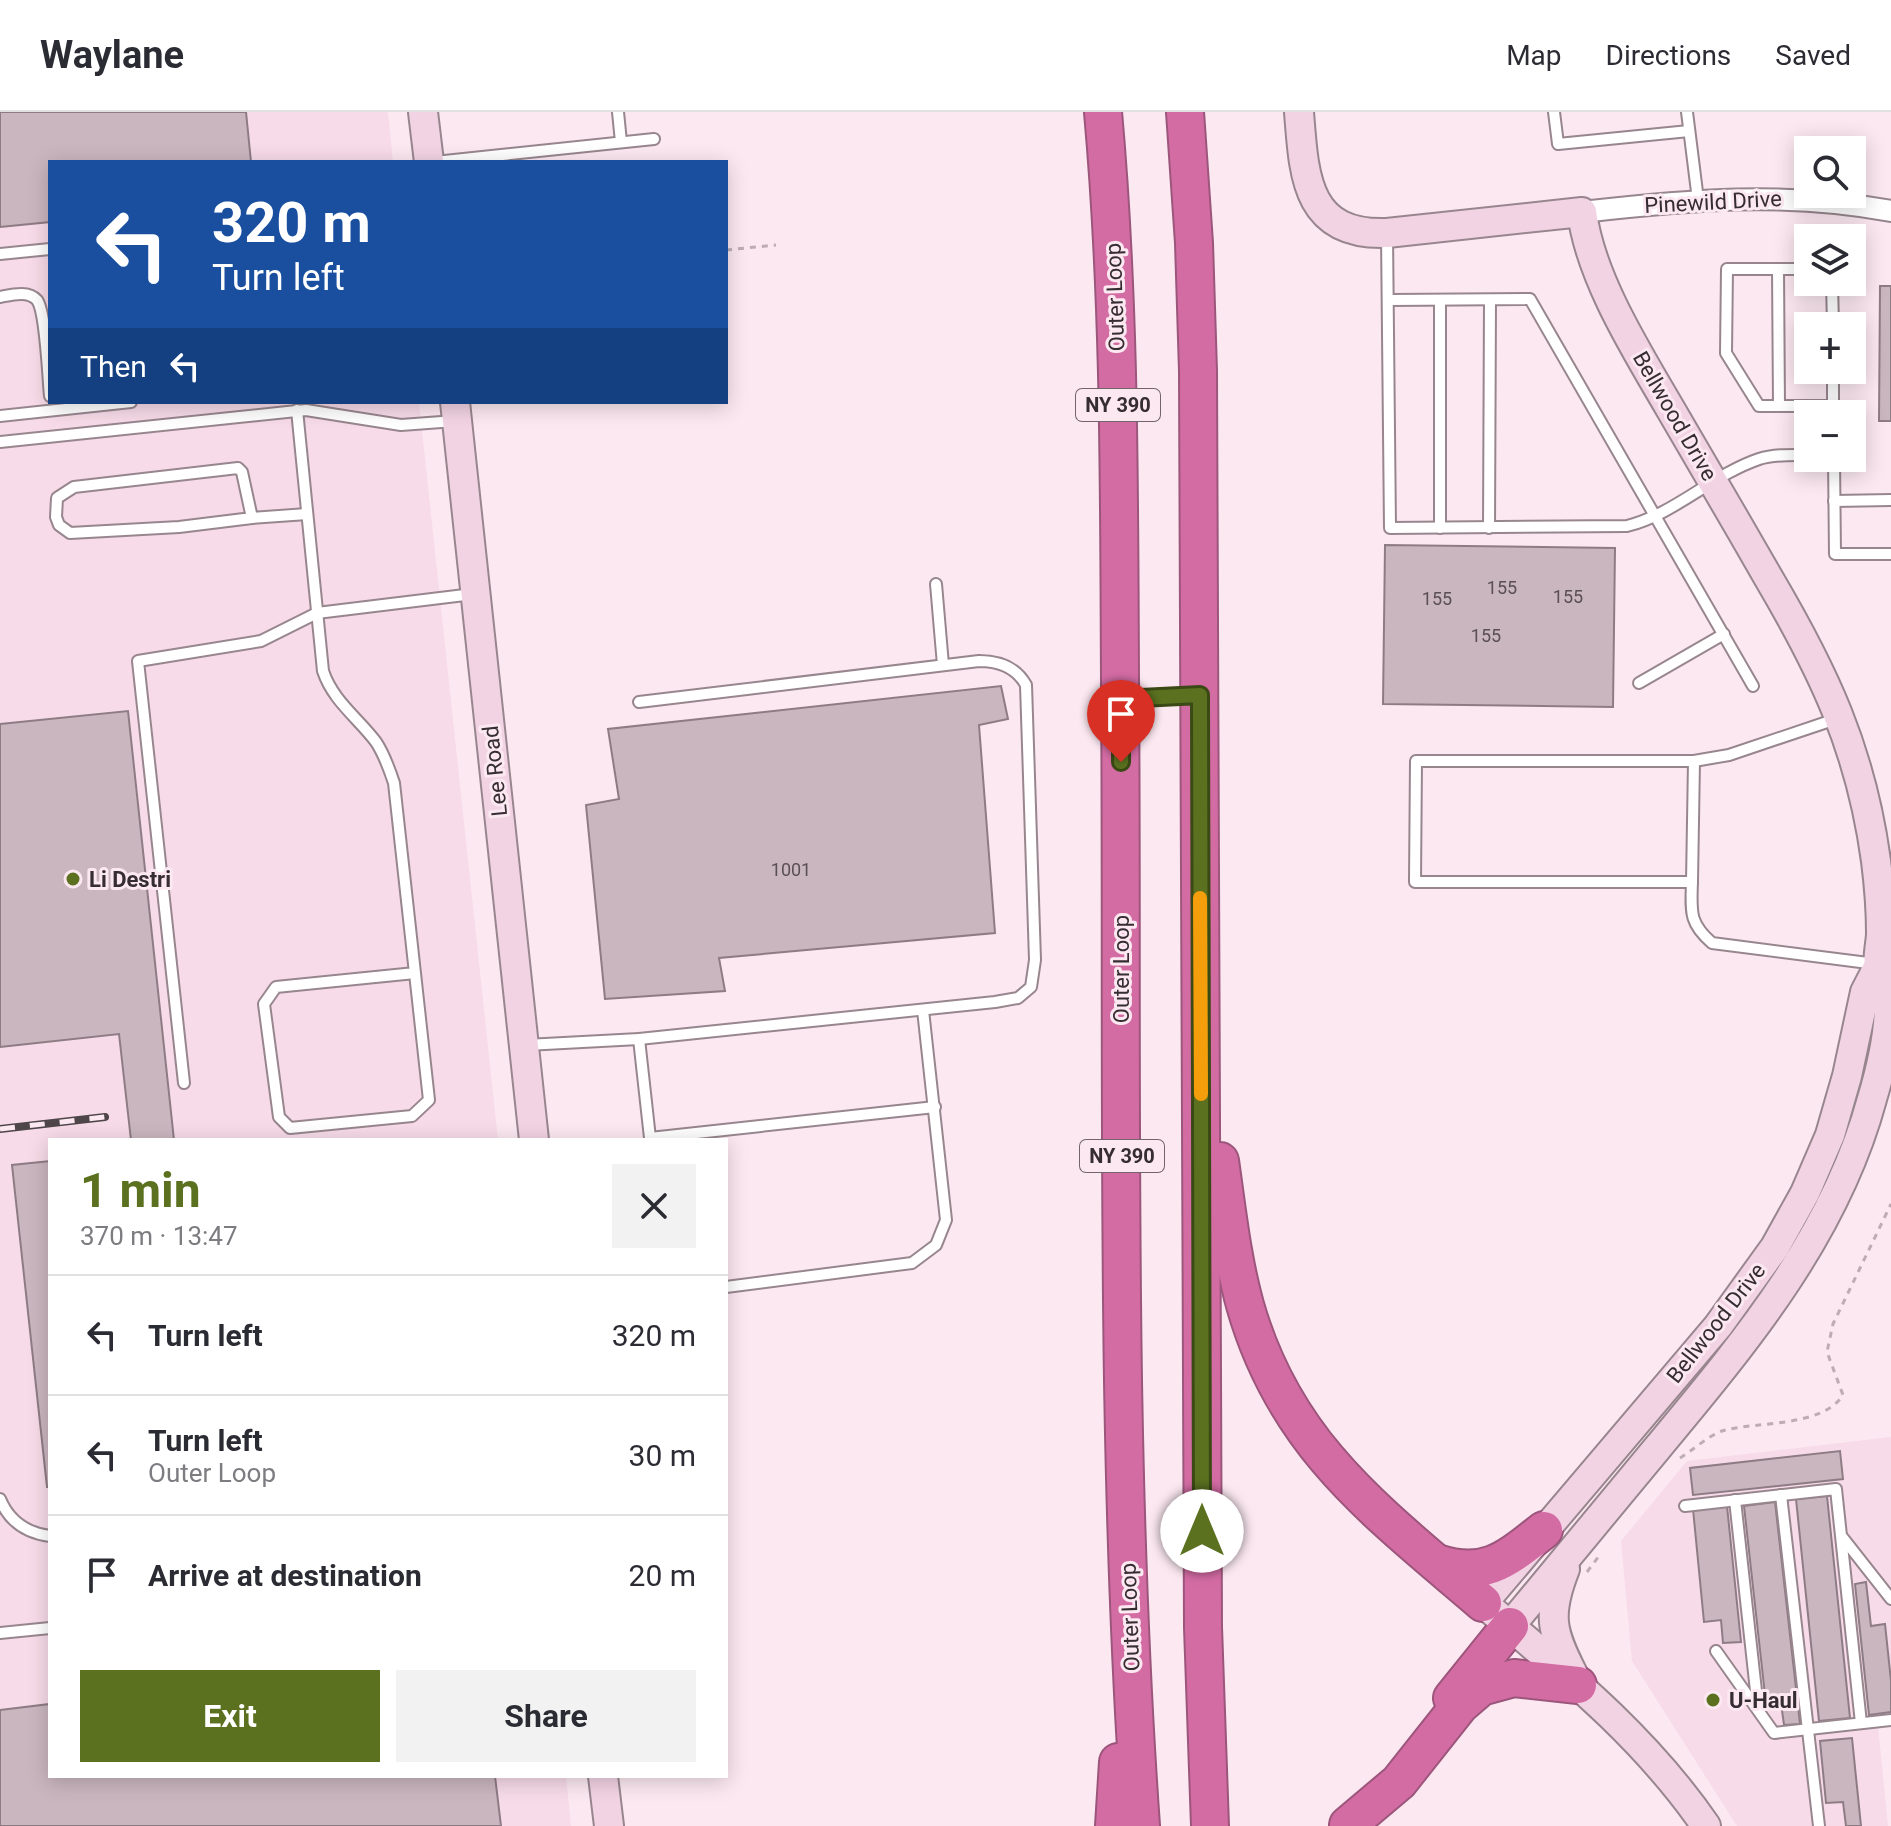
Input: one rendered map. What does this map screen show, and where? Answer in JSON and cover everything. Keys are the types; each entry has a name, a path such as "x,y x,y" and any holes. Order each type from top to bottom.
{"highway":[{"name":"Outer Loop","path":"1103,112 1117,356 1122,1359 1141,1826"},
{"path":"1185,112 1194,243 1198,371 1203,1627 1210,1826"},
{"path":"1201,991 1209,1085 1232,1244 1242,1293 1260,1349 1284,1400 1316,1448 1365,1500 1483,1603"},
{"path":"1437,1563 1469,1570 1567,1553"},
{"path":"1114,1826 1130,1613"},
{"path":"1347,1826 1510,1626"},
{"path":"1347,1826 1399,1782 1460,1705 1481,1687 1514,1678 1578,1685"}],"street":[{"path":"423,112 429,160"},
{"path":"1299,112 1304,175 1312,197 1330,218 1347,228 1387,233 1582,212"},
{"name":"Pinewild Drive","path":"1582,212 1698,200 1788,198 1891,211"},
{"name":"Bellwood Drive","path":"1510,1626 1567,1553 1718,1326 1775,1247 1805,1193 1830,1135 1847,1076 1883,980 1873,840 1863,787 1841,717 1801,634 1627,332 1593,255 1582,212"},
{"name":"Lee Road","path":"456,411 534,1138"},
{"path":"1567,1553 1553,1608 1553,1633 1578,1685"},
{"name":"Bellwood Drive","path":"1483,1603 1567,1553"},
{"path":"1483,1603 1578,1685 1650,1754 1706,1826"},
{"path":"603,1778 609,1826"}],"lane":[{"path":"618,112 621,142"},
{"path":"1554,112 1558,144 1689,131"},
{"path":"1687,112 1698,200"},
{"path":"454,160 654,139"},
{"path":"1387,233 1390,528 1617,527 1656,516 1763,458 1794,456"},
{"path":"0,254 48,249"},
{"path":"1794,269 1727,269 1726,353 1759,406 1794,407"},
{"path":"1778,269 1779,406"},
{"path":"0,297 20,294 38,301 48,374"},
{"path":"1390,300 1530,299 1753,686"},
{"path":"1440,300 1440,528"},
{"path":"1489,528 1490,300"},
{"path":"0,408 0,416 51,406 98,404"},
{"path":"297,410 327,682 335,697 376,742 394,783 415,973 429,1100 412,1116 290,1128 279,1117 264,1004 276,987 415,973"},
{"path":"0,442 297,410 315,410 401,425 456,411"},
{"path":"252,518 242,472 238,468 74,487 57,498 56,506 59,525 70,533 179,527 307,514"},
{"path":"1834,472 1835,554 1891,554"},
{"path":"1834,501 1891,500"},
{"path":"936,584 943,665"},
{"path":"184,1083 138,661 261,641 317,613 475,594"},
{"path":"1639,683 1724,634"},
{"path":"524,1045 639,1039 923,1010 1018,998 1031,987 1035,960 1026,685 1020,673 994,661 639,702"},
{"path":"1121,699 1200,695"},
{"path":"1692,882 1415,882 1416,761 1694,761 1729,755 1841,717"},
{"path":"1694,761 1691,908 1697,930 1712,943 1883,980"},
{"path":"728,1287 912,1263 936,1245 946,1220 923,1010"},
{"path":"639,1039 650,1138 935,1107"},
{"path":"1685,1506 1836,1489 1861,1723"},
{"path":"1781,1495 1819,1826"},
{"path":"0,1499 17,1524 48,1536"},
{"path":"1735,1500 1758,1711"},
{"path":"1841,1535 1891,1599"},
{"path":"0,1633 48,1628"},
{"path":"1716,1651 1774,1733 1891,1720"}],"path":[{"path":"728,250 776,245"},
{"path":"1670,1465 1720,1432 1767,1426 1819,1413 1837,1405 1843,1395 1827,1352 1833,1324 1891,1204"},
{"path":"1567,1553 1603,1552"}],"shaded area":[{"path":"0,112 388,112 393,160 48,160 48,404 419,404 498,1138 48,1138 48,1778 566,1778 571,1826 0,1826"},
{"path":"1891,1437 1891,1724 1878,1726 1888,1826 1737,1826 1632,1661 1621,1541 1687,1461"}],"building":[{"path":"0,112 246,112 251,160 48,160 48,222 0,227"},
{"path":"1880,286 1891,286 1891,421 1879,421"},
{"path":"1385,545 1615,548 1613,707 1383,704"},
{"path":"1001,686 1008,719 979,725 995,933 719,958 725,991 605,999 586,805 619,799 608,729"},
{"name":"Li Destri","path":"128,711 174,1138 131,1138 119,1034 0,1047 0,724"},
{"path":"48,1161 48,1487 47,1487 12,1165"},
{"path":"1840,1451 1843,1479 1693,1495 1690,1468"},
{"path":"1827,1496 1850,1718 1819,1721 1796,1499"},
{"path":"1775,1502 1800,1724 1784,1725 1781,1703 1766,1704 1744,1506"},
{"path":"1727,1506 1741,1642 1723,1643 1721,1620 1704,1622 1693,1509"},
{"path":"1866,1582 1871,1626 1885,1624 1891,1681 1891,1712 1869,1715 1855,1584"},
{"path":"48,1704 48,1778 495,1778 501,1826 0,1826 0,1710"},
{"path":"1852,1738 1861,1826 1846,1826 1843,1802 1826,1803 1820,1741"}],"railway":[{"path":"0,1129 105,1117"}],"slow traffic":[{"path":"1200,898 1201,1094"}],"place":[{"name":"Li Destri","path":"73,879"},
{"name":"U-Haul","path":"1713,1700"}],"route":[{"path":"1121,762 1121,699 1200,695 1202,1531"}]}
